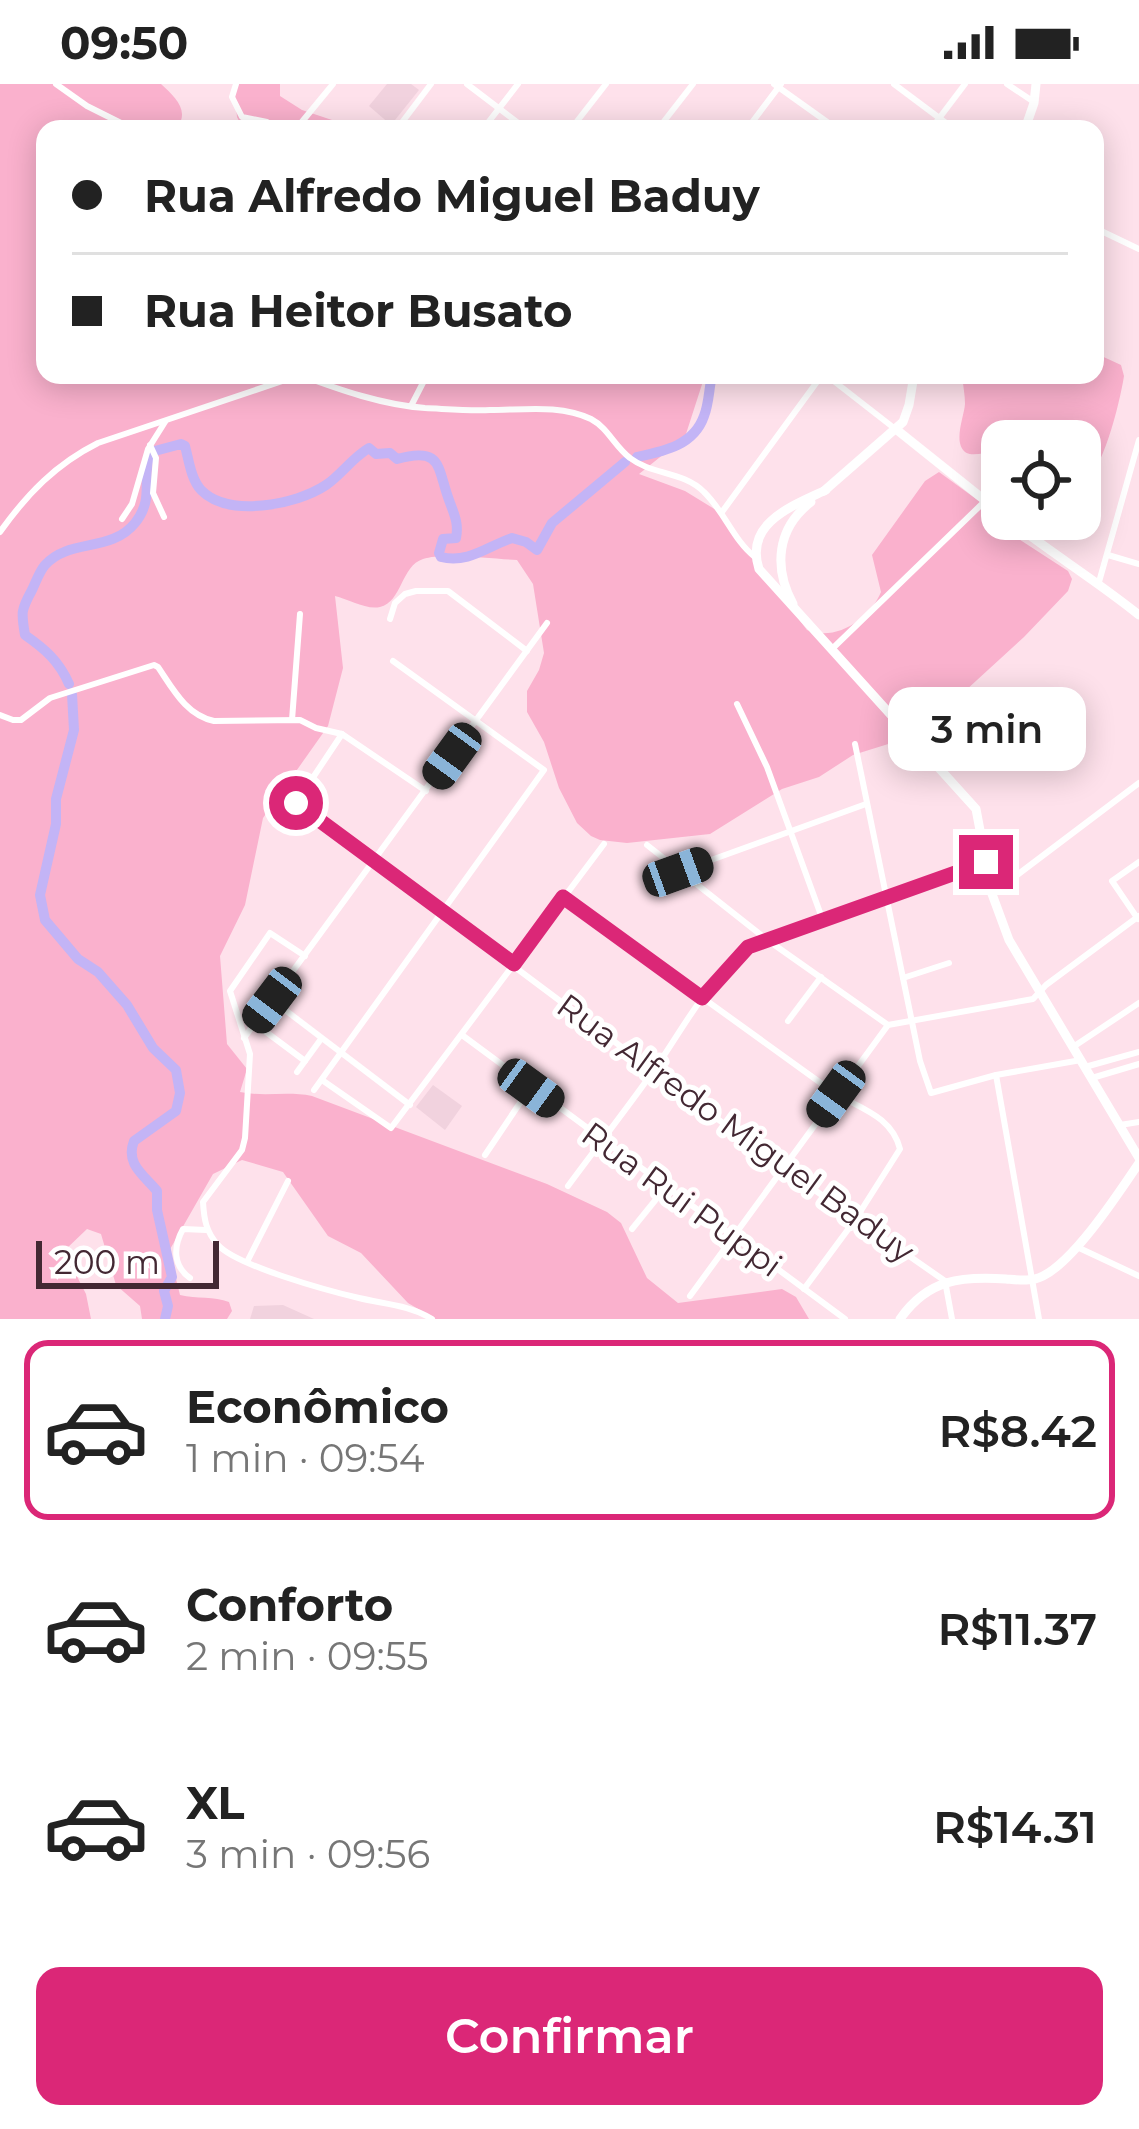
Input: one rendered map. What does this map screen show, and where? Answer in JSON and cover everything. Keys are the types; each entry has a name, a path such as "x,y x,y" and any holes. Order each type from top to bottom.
{"main road":[{"path":"1028,120 1036,84"},
{"path":"799,614 781,574 787,529 797,514 897,430 906,416 912,384"},
{"path":"897,430 981,498"},
{"path":"826,490 774,518 758,536 756,558 762,573 976,808 992,894 1009,940 1139,1161 1135,1174 1057,1266 1033,1280 945,1281 899,1318"},
{"path":"758,536 772,534 782,550"},
{"path":"1035,540 1139,615"},
{"path":"756,558 770,562 782,550"}],"street":[{"path":"56,84 115,120"},
{"path":"236,84 232,97 242,117 257,120"},
{"path":"300,120 333,84"},
{"path":"404,120 431,84"},
{"path":"467,84 514,120"},
{"path":"490,120 518,84"},
{"path":"578,120 606,84"},
{"path":"665,120 693,84"},
{"path":"894,84 942,120"},
{"path":"939,118 965,84"},
{"path":"1007,84 1034,103"},
{"path":"753,120 778,85 822,119"},
{"path":"1104,232 1139,249"},
{"path":"0,532 34,488 98,442 273,384"},
{"path":"324,384 411,406 573,413 602,427 629,458 688,479 722,512 756,558"},
{"path":"411,406 422,384"},
{"path":"722,512 817,384"},
{"path":"836,384 897,430"},
{"path":"122,519 132,504 150,445 167,419"},
{"path":"1099,582 1139,440"},
{"path":"150,445 156,458 153,494 164,518"},
{"path":"832,650 981,505"},
{"path":"737,534 746,539 758,536"},
{"path":"1107,555 1139,564"},
{"path":"390,620 395,603 406,594 448,591 527,651"},
{"path":"292,720 300,614"},
{"path":"244,1038 547,623"},
{"path":"314,1090 544,770 393,661"},
{"path":"0,715 21,720 50,698 154,665 201,718 214,722 300,720 342,734 426,791"},
{"path":"737,704 767,767 822,920"},
{"name":"Rua Alfredo Miguel Baduy","path":"342,734 296,803 783,1168 945,1281"},
{"path":"855,744 911,1021 931,1093 996,1075 1139,1052"},
{"path":"992,894 1139,783"},
{"path":"678,872 867,804"},
{"path":"322,1080 391,1128 604,844"},
{"path":"647,845 766,939 888,1025"},
{"path":"568,1186 702,998 748,947 986,862"},
{"path":"690,1295 888,1025 1033,999 1138,918 1112,881 1139,862"},
{"path":"563,897 836,1094 875,1114 897,1137 900,1149 804,1289"},
{"path":"305,956 270,933 230,991 250,1054 245,1138 242,1150 203,1202 208,1230 227,1253 247,1262 360,1298 418,1310 432,1319"},
{"path":"903,978 949,963"},
{"path":"788,1021 821,976"},
{"path":"272,1000 410,1105"},
{"path":"1073,1047 1139,1003"},
{"path":"254,1023 305,1061"},
{"name":"Rua Rui Puppi","path":"462,1035 845,1319"},
{"path":"297,1072 321,1039"},
{"path":"1092,1078 1139,1064"},
{"path":"996,1075 1040,1319"},
{"path":"485,1155 531,1088"},
{"path":"1120,1125 1139,1122"},
{"path":"247,1262 288,1181"},
{"path":"632,1229 666,1187"},
{"path":"190,1279 176,1263 177,1240 183,1229 208,1230"},
{"path":"1076,1246 1139,1276"},
{"path":"945,1281 952,1319"}],"shaded area":[{"path":"0,84 161,84 182,110 181,120 36,120 36,384 702,384 685,437 639,474 685,491 716,510 807,630 840,630 869,611 881,592 872,555 925,481 939,472 981,503 981,540 1020,540 1068,571 1072,579 1068,591 1024,637 953,702 930,714 901,740 853,755 819,777 782,789 710,834 627,843 600,840 577,823 527,712 527,691 544,653 533,584 517,560 423,559 410,569 393,598 375,608 335,596 343,668 328,726 263,818 245,905 220,956 227,1044 247,1069 240,1092 312,1096 547,1184 607,1212 621,1223 647,1278 678,1303 782,1289 796,1297 809,1319 435,1319 408,1303 361,1253 328,1236 283,1172 242,1160 213,1174 169,1251 180,1295 229,1302 232,1311 227,1319 142,1319 140,1306 116,1285 101,1234 87,1229 64,1251 86,1294 91,1319 0,1319"},
{"path":"234,84 280,84 280,96 332,120 238,120"},
{"path":"387,84 411,84 419,90 395,120 385,120 369,106"},
{"path":"1104,357 1121,365 1124,376 1101,458 1101,420 981,420 981,454 965,452 959,436 963,384 1104,384"},
{"path":"433,1085 462,1106 445,1130 416,1107"},
{"path":"283,1305 314,1319 250,1319 254,1306"}],"waterway":[{"path":"637,457 668,449 693,434 706,411 710,384"},
{"path":"69,684 51,656 25,635 24,607 41,571 55,557 114,538 135,523 145,504 151,452 185,446 201,490 213,499 245,506 280,503 313,492 369,448 397,459 423,455 436,463 456,523 456,538 443,539 439,553 451,559 512,538 537,550 552,523 625,462"},
{"path":"72,694 74,730 56,799 56,824 40,895 45,920 127,1005 153,1048 176,1070 180,1093 176,1111 134,1141 132,1149 137,1169 157,1191 172,1277 164,1291 165,1319"}],"route":[{"path":"296,803 514,964 563,897 702,998 748,947 986,862"}]}
